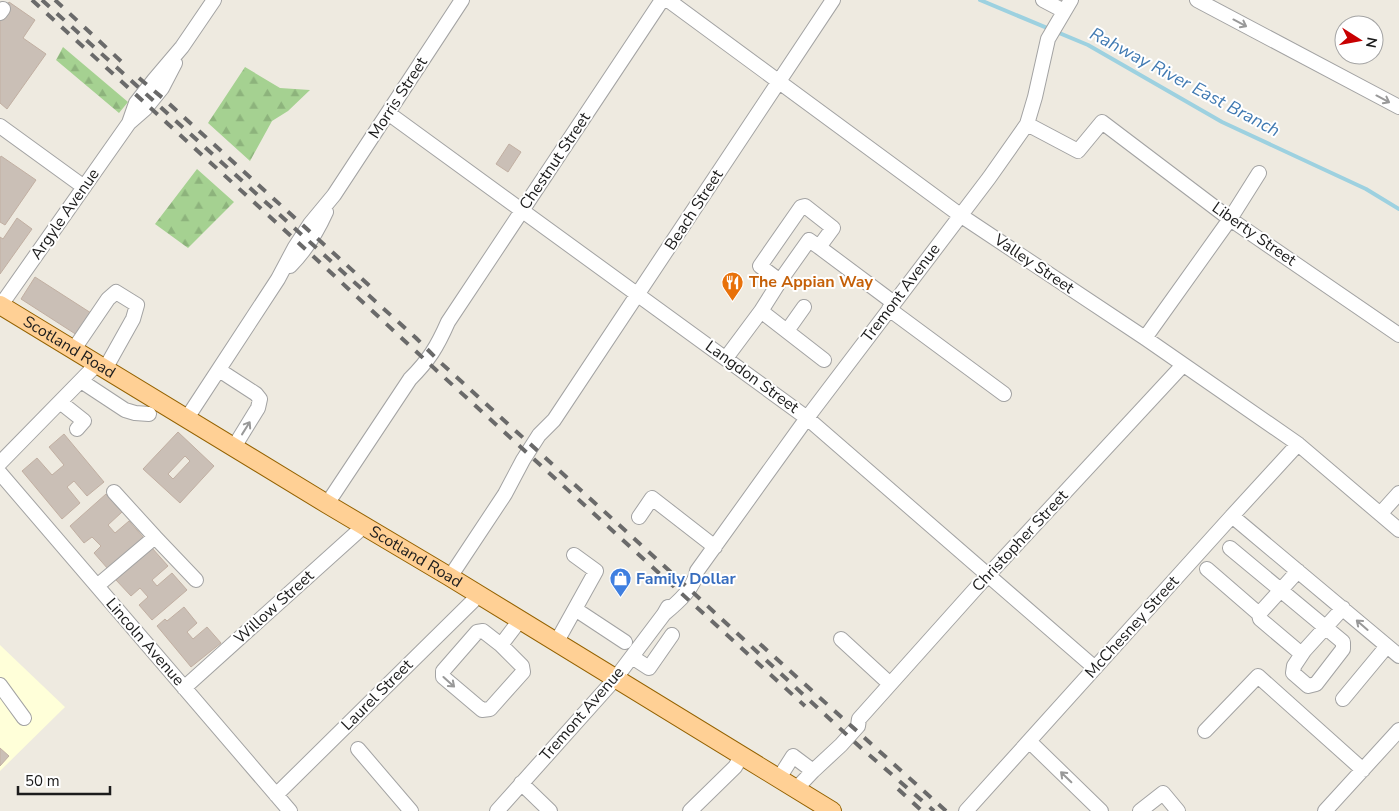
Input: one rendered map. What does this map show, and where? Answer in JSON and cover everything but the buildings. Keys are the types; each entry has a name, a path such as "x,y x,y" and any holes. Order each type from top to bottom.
{"main road":[{"name":"Scotland Road","path":"0,305 101,366 114,390 153,407 187,418 832,811"}],"street":[{"name":"Argyle Avenue","path":"0,305 129,123 145,109 162,88 182,46 214,0"},
{"name":"Morris Street","path":"187,418 278,279 301,254 318,230 334,195 462,0"},
{"name":"Chestnut Street","path":"327,504 410,379 424,365 439,342 448,322 662,0"},
{"name":"Valley Street","path":"668,0 960,215 1145,338 1298,444 1399,530"},
{"name":"Beach Street","path":"450,577 505,494 530,464 546,440 554,420 833,0"},
{"path":"1044,0 1067,6"},
{"path":"1197,0 1399,107"},
{"name":"Tremont Avenue","path":"497,811 615,679 664,614 681,600 696,578 697,571 807,418 1028,124 1036,98 1048,39 1067,6"},
{"name":"Langdon Street","path":"388,113 807,418 1095,668"},
{"name":"Liberty Street","path":"1028,124 1078,151 1102,122 1230,219 1399,335"},
{"path":"0,126 84,187"},
{"path":"1145,338 1230,219 1259,173"},
{"path":"780,282 760,266 801,207 804,206 833,228 819,247"},
{"path":"726,358 761,311 809,240 1004,394"},
{"path":"0,463 81,381 101,366 133,319 137,305 116,292 108,299 74,349"},
{"path":"787,332 804,307"},
{"path":"761,311 824,360"},
{"name":"Christopher Street","path":"796,789 858,726 859,719 890,684 1183,366"},
{"path":"219,370 256,394 260,399 258,408 234,447"},
{"path":"81,381 114,390 126,410 135,413 153,407"},
{"path":"60,402 84,421 77,429"},
{"name":"McChesney Street","path":"966,811 1298,444"},
{"name":"Lincoln Avenue","path":"0,473 290,811"},
{"path":"114,492 196,580"},
{"path":"1381,513 1399,494"},
{"path":"639,517 652,498 715,547"},
{"path":"1232,516 1399,656"},
{"name":"Willow Street","path":"184,688 364,526"},
{"path":"97,586 155,537"},
{"path":"1230,548 1326,627 1343,642 1343,648 1316,684 1308,686 1293,673 1294,666 1304,651 1326,627 1343,608"},
{"path":"556,643 596,571 574,555"},
{"path":"1208,569 1260,614 1260,619 1298,651 1304,651"},
{"path":"1260,614 1298,571"},
{"name":"Laurel Street","path":"276,795 479,595"},
{"path":"575,609 625,642"},
{"path":"501,645 520,620"},
{"path":"483,631 501,645 522,666 523,672 490,709 482,710 443,677 442,671 477,632 483,631"},
{"path":"632,656 648,668 672,635"},
{"path":"841,640 890,684"},
{"path":"1343,699 1386,646"},
{"path":"1205,731 1258,676 1363,770"},
{"path":"0,686 24,718"},
{"path":"1325,811 1399,730"},
{"path":"1029,741 1101,811"},
{"path":"358,749 411,811"},
{"path":"690,811 735,767 742,755"},
{"path":"779,778 794,756 813,771"},
{"path":"522,783 550,811"},
{"path":"1140,811 1163,793 1178,811"}],"shaded area":[{"path":"0,645 65,707 0,771"}],"green space":[{"path":"63,47 128,102 119,113 56,60"},
{"path":"245,67 280,88 310,90 288,111 272,121 250,161 208,123"},
{"path":"197,169 234,202 188,248 155,224"}],"waterway":[{"name":"Rahway River East Branch","path":"980,0 1088,45 1222,122 1366,189 1399,209"}],"railway":[{"path":"32,0 805,706"},
{"path":"42,0 416,338 860,747 934,811"},
{"path":"55,0 124,64"},
{"path":"139,78 373,289"},
{"path":"760,644 946,811"},
{"path":"898,789 922,811"}],"place":[{"name":"The Appian Way","path":"733,301"},
{"name":"Family Dollar","path":"620,598"}]}
